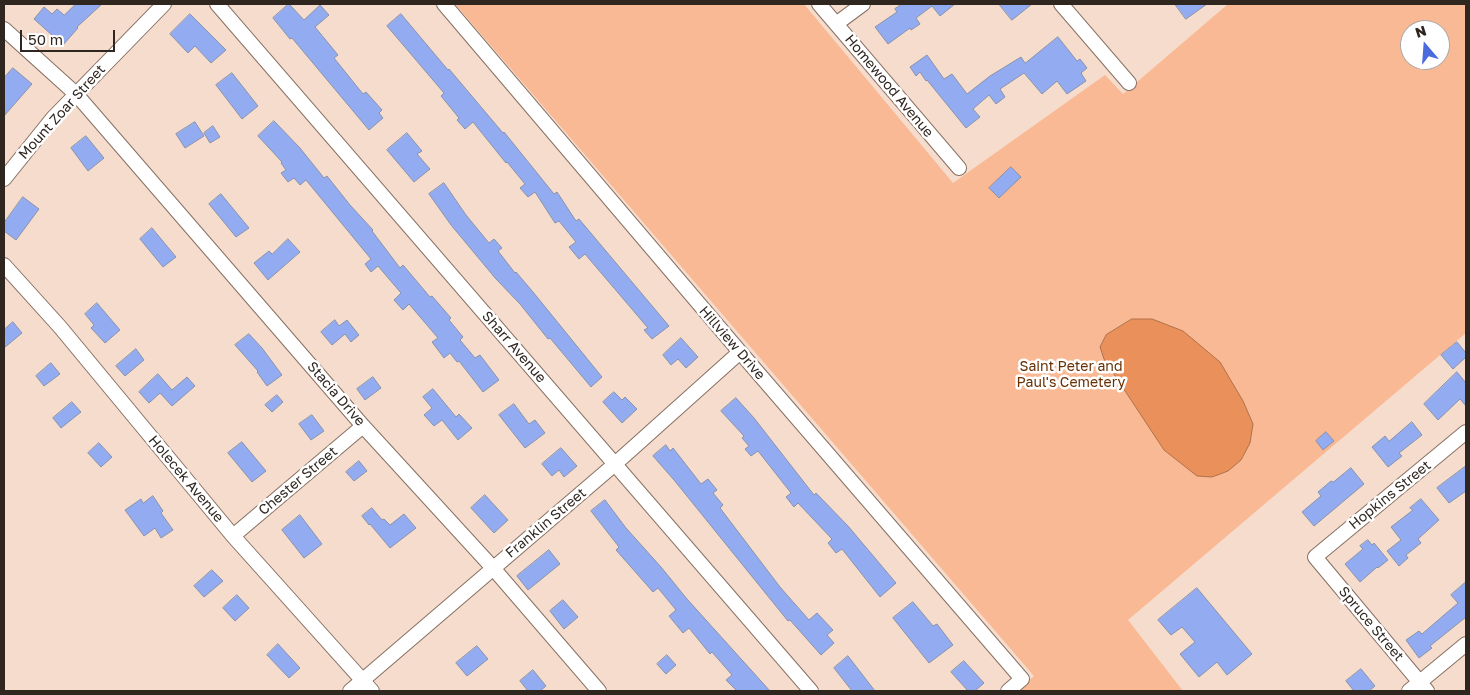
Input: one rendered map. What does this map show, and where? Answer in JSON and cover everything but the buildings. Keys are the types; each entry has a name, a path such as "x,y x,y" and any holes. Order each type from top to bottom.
{"street":[{"name":"Mount Zoar Street","path":"4,179 53,118 164,4"},
{"name":"Sharr Avenue","path":"217,4 811,691"},
{"name":"Hillview Drive","path":"444,4 740,352 1022,679 1008,691"},
{"name":"Homewood Avenue","path":"819,4 959,168"},
{"path":"836,24 863,4"},
{"path":"1061,4 1129,83"},
{"name":"Stacia Drive","path":"4,29 76,94 363,426 493,568 599,691"},
{"name":"Holecek Avenue","path":"4,265 60,327 233,536 372,691"},
{"name":"Franklin Street","path":"350,691 615,464 740,352"},
{"name":"Chester Street","path":"233,536 363,426"},
{"name":"Hopkins Street","path":"1314,557 1466,432"},
{"name":"Spruce Street","path":"1314,557 1419,688"},
{"path":"1419,688 1466,644"}],"green space":[{"name":"Saint Peter and Paul's Cemetery","path":"455,4 804,4 953,183 1105,75 1123,94 1228,4 1466,4 1466,333 1128,620 1183,691 1017,691 1034,676"}],"shaded area":[{"path":"1132,319 1152,319 1183,331 1220,362 1243,401 1253,424 1250,443 1241,460 1228,471 1212,477 1197,476 1164,450 1104,359 1100,347 1106,335"}]}
